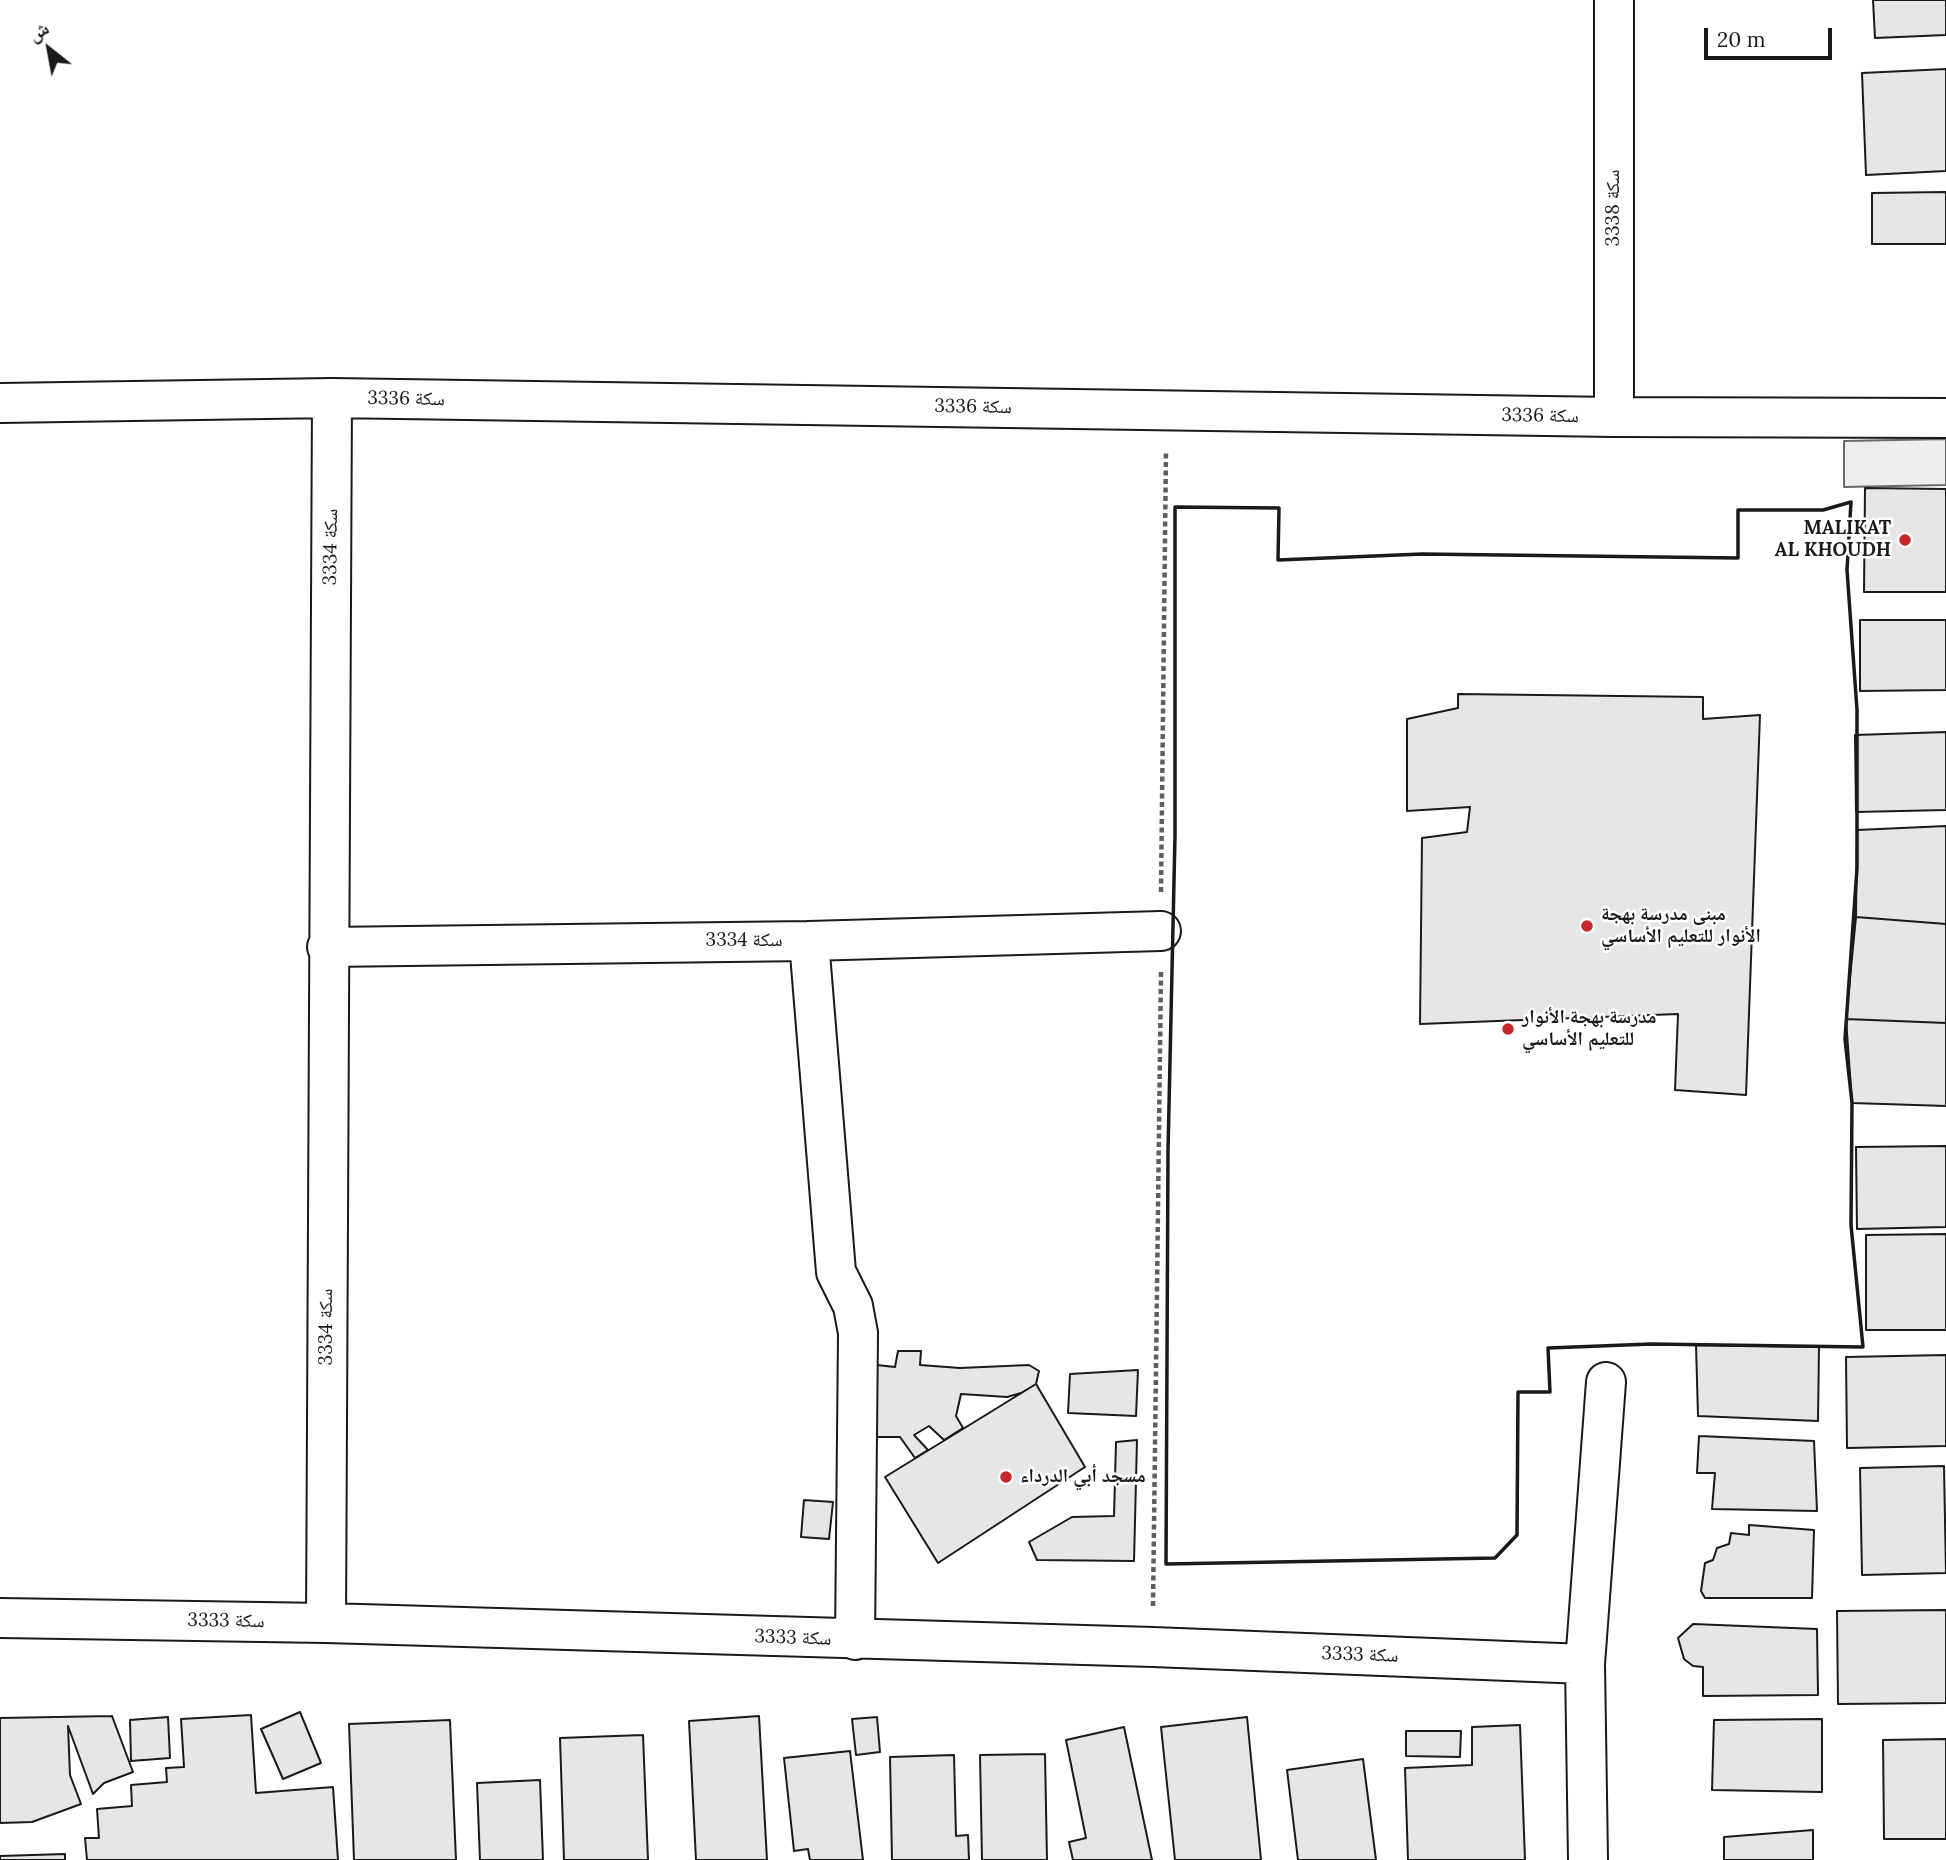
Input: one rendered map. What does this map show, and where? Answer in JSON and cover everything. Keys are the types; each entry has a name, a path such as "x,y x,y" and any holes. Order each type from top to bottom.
{"street":[{"name":"سكة 3338","path":"1614,0 1614,417"},
{"name":"سكة 3336","path":"0,403 332,398 1614,417 1946,418"},
{"name":"سكة 3334","path":"326,1623 327,947 332,398"},
{"name":"سكة 3334","path":"327,947 809,941 1161,931"},
{"path":"809,941 836,1272 853,1306 858,1333 855,1640"},
{"path":"1588,1860 1585,1664 1606,1382"},
{"name":"سكة 3333","path":"0,1618 326,1623 1153,1647 1585,1664"}],"path":[{"path":"1153,1647 1166,410"}],"shaded area":[{"path":"1946,439 1946,485 1844,487 1844,441"}],"building":[{"path":"1873,0 1946,0 1946,35 1875,38"},
{"path":"1946,69 1946,171 1866,175 1862,73"},
{"path":"1946,192 1946,244 1872,244 1872,193"},
{"name":"MALIKAT AL KHOUDH","path":"1865,488 1946,489 1946,592 1864,592"},
{"path":"1860,620 1946,620 1946,690 1860,691"},
{"name":"مبنى مدرسة بهجة الأنوار للتعليم الأساسي","path":"1458,694 1703,697 1703,719 1760,715 1746,1095 1675,1090 1678,1014 1420,1024 1422,838 1467,832 1470,807 1407,811 1407,719 1458,708"},
{"path":"1946,732 1946,810 1856,812 1855,735"},
{"path":"1946,826 1946,924 1856,917 1857,830"},
{"path":"1856,917 1946,924 1946,1023 1846,1019"},
{"path":"1846,1019 1946,1023 1946,1106 1852,1103"},
{"path":"1946,1146 1946,1227 1857,1229 1856,1147"},
{"path":"1946,1234 1946,1330 1866,1330 1866,1235"},
{"path":"1696,1345 1819,1347 1818,1421 1698,1416"},
{"path":"898,1351 921,1351 920,1365 960,1368 1029,1365 1039,1371 1036,1384 1021,1393 1007,1397 961,1394 956,1416 963,1428 944,1440 929,1426 914,1435 928,1450 915,1458 900,1437 875,1437 877,1365 895,1367"},
{"path":"1946,1355 1946,1446 1847,1448 1846,1357"},
{"path":"1138,1370 1136,1416 1068,1413 1070,1374"},
{"path":"1036,1384 1085,1467 938,1563 885,1477"},
{"path":"1699,1436 1814,1441 1817,1511 1712,1509 1715,1473 1697,1473"},
{"path":"1137,1440 1134,1561 1037,1560 1029,1542 1072,1517 1114,1516 1116,1442"},
{"path":"1944,1466 1946,1573 1862,1575 1860,1468"},
{"path":"804,1500 833,1502 829,1539 801,1537"},
{"path":"1749,1525 1814,1530 1812,1598 1705,1598 1701,1591 1705,1563 1713,1560 1717,1548 1729,1544 1731,1533 1749,1535"},
{"path":"1946,1610 1946,1703 1838,1704 1837,1611"},
{"path":"1693,1624 1817,1629 1818,1695 1703,1696 1703,1667 1693,1666 1684,1659 1678,1638"},
{"path":"300,1712 321,1763 283,1779 261,1729"},
{"path":"251,1715 256,1793 333,1787 338,1860 87,1860 85,1838 99,1838 97,1809 132,1806 131,1785 167,1782 166,1768 184,1767 181,1719"},
{"path":"112,1716 133,1772 104,1783 93,1794 68,1726 70,1775 81,1804 32,1822 0,1823 0,1718"},
{"path":"759,1716 767,1860 696,1860 689,1721"},
{"path":"168,1717 170,1758 131,1761 130,1720"},
{"path":"877,1717 880,1752 856,1755 852,1719"},
{"path":"1247,1717 1261,1860 1175,1860 1161,1727"},
{"path":"1822,1719 1822,1792 1712,1790 1714,1720"},
{"path":"450,1720 456,1860 354,1860 349,1724"},
{"path":"1520,1725 1525,1860 1408,1860 1405,1768 1472,1765 1472,1727"},
{"path":"1124,1727 1152,1860 1073,1860 1069,1842 1086,1838 1066,1740"},
{"path":"1406,1731 1461,1731 1460,1757 1406,1756"},
{"path":"643,1735 648,1860 564,1860 560,1738"},
{"path":"1946,1739 1946,1839 1884,1839 1883,1740"},
{"path":"850,1751 863,1860 810,1860 808,1849 794,1851 784,1758"},
{"path":"1045,1754 1047,1860 982,1860 980,1755"},
{"path":"954,1755 956,1836 968,1835 969,1860 892,1860 890,1757"},
{"path":"1363,1759 1376,1860 1298,1860 1287,1770"},
{"path":"540,1780 543,1860 480,1860 477,1783"},
{"path":"1813,1830 1813,1860 1724,1860 1724,1837"},
{"path":"65,1854 65,1860 0,1860 0,1856"}],"wall":[{"path":"1851,502 1847,570 1857,710 1857,868 1845,1039 1852,1103 1851,1225 1863,1347 1651,1344 1548,1348 1550,1392 1518,1392 1517,1535 1495,1558 1166,1564 1168,1151 1175,836 1175,507 1279,508 1278,560 1422,554 1738,558 1738,510 1823,510 1851,502"}],"place":[{"name":"MALIKAT AL KHOUDH","path":"1905,540"},
{"name":"مبنى مدرسة بهجة الأنوار للتعليم الأساسي","path":"1587,926"},
{"name":"مدرسة بهجة الأنوار للتعليم الأساسي","path":"1508,1029"},
{"name":"مسجد أبي الدرداء","path":"1006,1477"}]}
